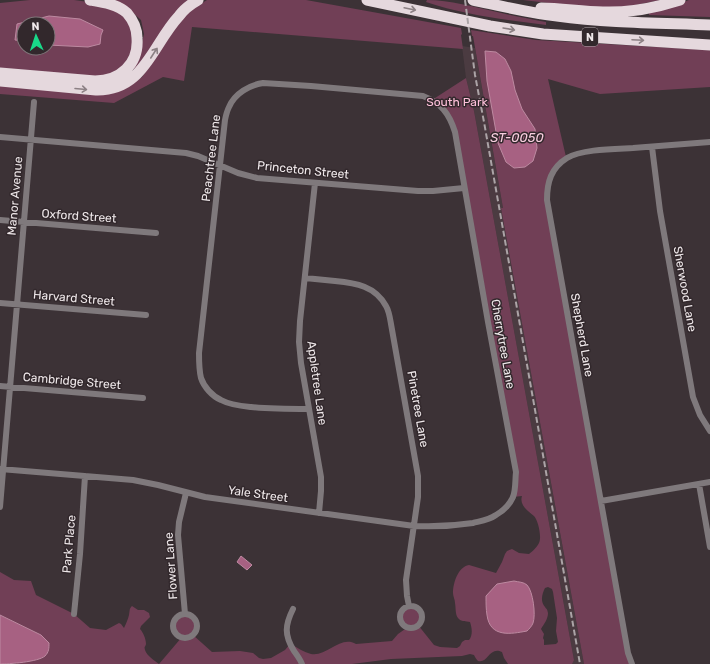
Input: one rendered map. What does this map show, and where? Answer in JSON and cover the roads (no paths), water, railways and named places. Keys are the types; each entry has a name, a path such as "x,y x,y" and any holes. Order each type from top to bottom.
{"highway":[{"path":"0,73 96,81 106,80 120,75 131,64 136,54 138,44 135,26 130,17 122,10 112,5 90,0"},
{"path":"0,81 96,90 107,90 118,87 133,78 142,70 176,18 198,0"},
{"name":"N","path":"367,0 490,26 543,34 710,44"},
{"name":"N","path":"473,0 556,16 582,19 710,25"},
{"path":"504,6 612,12 642,10 680,0"}],"street":[{"name":"Peachtree Lane","path":"309,409 267,409 238,406 229,403 214,396 205,385 199,371 199,353 225,120 229,106 233,99 244,90 263,83 423,96 432,100 443,108 452,123 455,132 464,188"},
{"name":"Manor Avenue","path":"0,507 34,102"},
{"name":"Princeton Street","path":"0,136 193,154 238,173 257,178 418,191 464,188"},
{"name":"Shepherd Lane","path":"632,664 628,653 548,208 547,188 549,180 556,168 567,158 576,154 596,151 710,142"},
{"name":"Sherwood Lane","path":"652,146 660,211 693,396 700,415 710,431"},
{"name":"Appletree Lane","path":"314,183 299,342 300,363 321,477 319,513"},
{"name":"Cherrytree Lane","path":"464,188 516,472 515,486 509,503"},
{"name":"Oxford Street","path":"0,220 156,233"},
{"name":"Pinetree Lane","path":"304,278 355,283 364,286 376,294 387,308 418,476 418,497 406,580 407,596 410,606"},
{"name":"Harvard Street","path":"0,302 146,315"},
{"name":"Cambridge Street","path":"0,386 142,398"},
{"name":"Yale Street","path":"2,469 133,480 205,497 414,526 448,526 486,520 497,515 509,503"},
{"name":"Park Place","path":"74,614 80,554 85,476"},
{"path":"601,501 710,482"},
{"path":"699,484 710,547"},
{"name":"Flower Lane","path":"185,614 178,535 179,522 186,492"},
{"path":"293,609 286,624 286,630 291,646 302,664"}],"water":[{"path":"56,17 80,19 103,30 100,44 88,47 56,45"},
{"name":"ST-0050","path":"485,51 496,52 505,59 511,71 515,90 522,109 535,129 537,148 533,161 525,167 514,168 506,162 498,143 487,81"},
{"path":"241,556 252,565 247,570 237,562"},
{"path":"514,581 524,583 529,588 533,603 534,619 532,625 527,631 502,633 492,628 489,622 486,596 497,584"},
{"path":"0,615 41,635 49,643 49,648 45,656 36,660 0,664"}],"railway":[{"path":"465,0 475,75 580,664"}],"park label":[{"name":"South Park","path":"457,102"}]}
